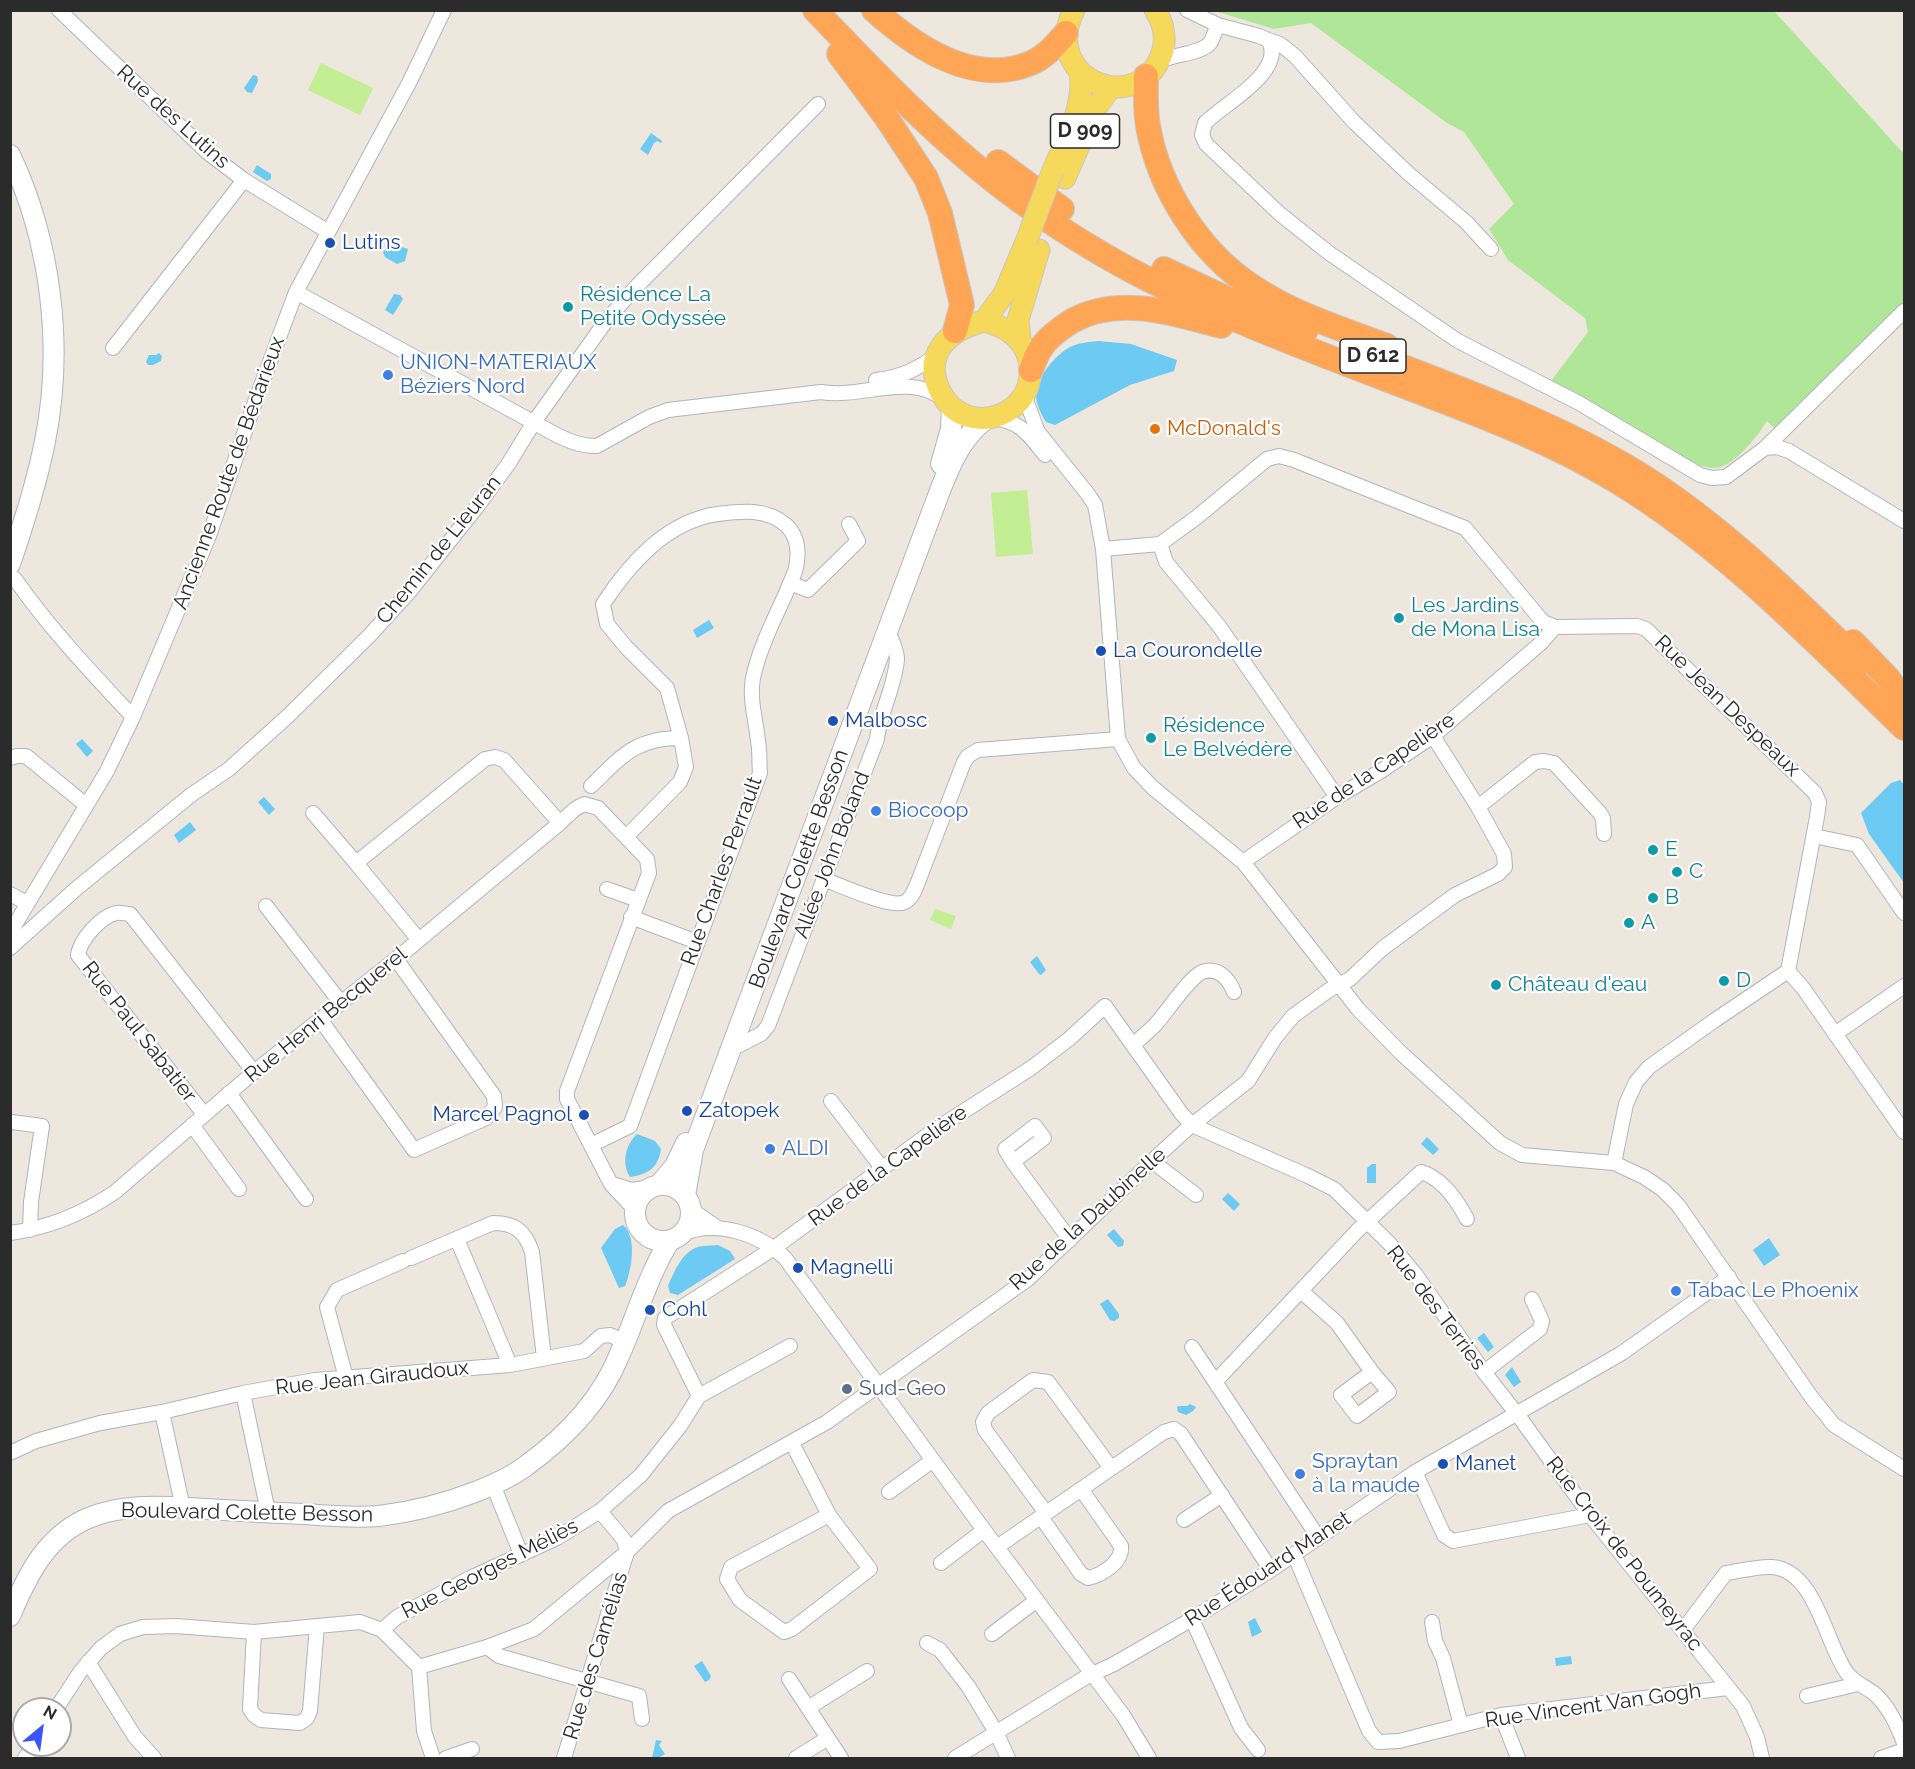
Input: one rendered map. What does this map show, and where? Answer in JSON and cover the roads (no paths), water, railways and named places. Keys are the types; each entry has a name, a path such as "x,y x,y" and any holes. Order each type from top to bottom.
{"highway":[{"path":"803,10 867,91 926,178 940,213 962,305 955,331"},
{"name":"D 612","path":"815,10 906,103 957,149 1019,199 1095,250 1224,315 1550,445 1620,483 1694,534 1766,595 1905,728"},
{"name":"D 612","path":"838,10 904,77 968,136 1018,178 1099,233 1163,268 1230,300 1522,414 1582,442 1640,475 1740,550 1905,704"},
{"path":"874,10 910,40 945,59 971,67 1000,69 1032,63 1046,54 1070,22"},
{"path":"1152,69 1148,125 1165,179 1175,199 1207,248 1237,276 1255,289 1324,322 1457,372 1570,420 1660,471 1713,510 1773,561 1881,671 1905,704"},
{"path":"1031,370 1041,348 1059,329 1087,314 1114,307 1135,307 1188,318 1250,336 1422,402 1550,445"}],"main road":[{"path":"1070,22 1066,47 1071,61 1080,73 1100,85 1111,87 1130,85 1152,69 1164,46 1164,31 1155,10"},
{"name":"D 909","path":"984,321 1004,294 1032,246 1059,174 1079,104 1082,88 1080,73"},
{"name":"D 909","path":"1059,174 1095,109 1111,87"},
{"path":"10,155 22,178 42,247 51,308 53,347 53,371 45,439 35,485 10,564"},
{"name":"D 909","path":"1020,339 1018,320 1032,246"},
{"path":"984,321 1000,325 1020,339 1031,370 1030,384 1026,394 1017,405 990,418 974,419 948,404 937,386 935,371 937,355 944,342 955,331 984,321"},
{"name":"Boulevard Colette Besson","path":"656,1186 675,1166 685,1148 851,707 946,451 951,429 948,404"},
{"name":"Boulevard Colette Besson","path":"688,1199 693,1150 850,729 891,633 954,454 975,427 990,418"},
{"path":"670,1185 688,1199 691,1220 676,1237 663,1241 648,1236 638,1225 635,1210 640,1197 656,1186 670,1185"},
{"name":"Boulevard Colette Besson","path":"644,1290 648,1236"},
{"name":"Boulevard Colette Besson","path":"10,1616 27,1577 42,1554 61,1535 85,1520 105,1512 126,1507 377,1516 441,1504 493,1485 525,1467 548,1449 590,1408 604,1386 625,1342 644,1290 676,1237"}],"street":[{"name":"Rue des Lutins","path":"59,10 207,152 244,180 327,231"},
{"name":"Ancienne Route de Bédarieux","path":"10,933 107,771 133,717 209,536 296,292 409,83 444,10"},
{"path":"1187,10 1218,25 1280,44 1295,56 1354,122 1409,174 1466,222 1491,249"},
{"path":"1152,69 1174,54 1197,51 1209,44 1218,25"},
{"path":"1164,31 1183,48 1197,51"},
{"path":"1268,40 1272,52 1270,62 1262,75 1243,93 1204,123 1202,135 1206,144 1295,227 1386,293 1458,341 1579,403 1700,475 1712,478 1726,477 1765,448 1905,311"},
{"name":"Chemin de Lieuran","path":"10,948 85,881 191,795 229,769 288,716 369,636 410,591 476,508 606,321 635,288 818,104"},
{"path":"113,348 244,180"},
{"path":"296,292 575,444 597,446 649,417 668,410 821,392 834,394 890,387 919,387 933,391 948,404"},
{"path":"821,392 832,386 892,378 916,370 937,355"},
{"path":"1026,394 1038,432 1088,493 1095,505 1104,549 1118,739 1134,768 1152,787 1243,862 1358,1009 1401,1053 1500,1143 1522,1155 1614,1163 1644,1177 1662,1189 1678,1205 1802,1384 1834,1425 1905,1470"},
{"path":"990,418 1010,420 1034,441 1097,519"},
{"path":"1765,448 1777,447 1789,451 1905,520"},
{"path":"1104,549 1160,544 1197,517 1267,459 1279,456 1313,467 1465,528 1543,621 1555,627"},
{"name":"Rue Charles Perrault","path":"591,1145 630,1126 760,773 759,741 752,703 753,680 757,662 796,568 798,544 789,528 777,517 763,512 744,511 714,515 682,524 655,543 636,561 613,588 603,604 608,624 626,647 667,688 681,738 686,767 680,782 626,837"},
{"path":"790,583 808,590 858,541 849,524"},
{"path":"1160,544 1166,562 1219,626 1337,797"},
{"path":"10,577 15,579 64,643 133,717"},
{"name":"Rue Jean Despeaux","path":"1555,627 1637,626 1646,628 1815,793 1819,802 1814,836 1788,971"},
{"name":"Rue de la Capelière","path":"1243,862 1337,797 1433,736 1541,643 1555,627"},
{"path":"850,729 861,719 870,704 891,633"},
{"name":"Allée John Boland","path":"732,1049 761,1034 768,1026 877,740 879,721 894,676 897,657 891,633"},
{"path":"870,704 879,721"},
{"path":"1433,736 1478,807 1535,762 1554,763 1599,812 1603,818 1604,834"},
{"path":"591,786 626,752 647,741 681,738"},
{"path":"823,879 892,904 904,902 912,896 968,756 978,750 1118,739"},
{"path":"10,759 16,756 26,756 86,805"},
{"path":"356,862 485,759 495,756 504,760 560,823"},
{"name":"Rue Henri Becquerel","path":"10,1233 30,1230 67,1218 98,1204 129,1181 254,1072 396,959 574,809 584,804 598,808 626,837"},
{"name":"Rue de la Daubinelle","path":"418,1667 487,1647 534,1629 627,1552 668,1511 827,1422 1028,1279 1192,1125 1248,1081 1275,1038 1293,1016 1329,990 1350,979 1383,948 1455,895 1498,874 1505,867 1504,854 1478,807"},
{"path":"313,813 419,940"},
{"path":"1814,836 1857,845 1905,913"},
{"path":"626,837 647,859 648,873 567,1091 567,1099 611,1184 635,1210"},
{"path":"607,889 638,900"},
{"path":"10,894 27,903"},
{"path":"266,906 341,1003"},
{"name":"Rue Paul Sabatier","path":"204,1114 78,955 79,946 102,920 117,912 130,915 254,1072"},
{"path":"631,917 697,942"},
{"path":"320,1019 414,1150 486,1118 495,1107 494,1096 396,959"},
{"path":"1192,1125 1181,1113 1134,1044 1202,972 1213,971 1223,975 1229,980 1234,992"},
{"path":"1614,1163 1626,1104 1636,1082 1648,1067 1788,971 1803,988 1905,1132"},
{"path":"1835,1034 1905,986"},
{"name":"Rue de la Capelière","path":"699,1396 664,1325 665,1318 774,1248 933,1131 1031,1068 1070,1039 1105,1006 1134,1044"},
{"path":"229,1093 306,1200"},
{"path":"831,1101 882,1168"},
{"path":"12,1122 42,1126 31,1202 30,1230"},
{"path":"192,1125 239,1189"},
{"name":"Rue des Terries","path":"1192,1125 1334,1189 1390,1244 1416,1275 1484,1372 1516,1413"},
{"path":"1152,1161 1196,1196"},
{"path":"1013,1162 1071,1240"},
{"path":"1216,1381 1357,1231 1420,1172 1430,1174 1458,1201 1467,1219"},
{"path":"611,1184 632,1190 656,1186"},
{"path":"688,1199 696,1213 718,1228"},
{"path":"346,1378 327,1307 337,1290 493,1223 505,1223 518,1229 528,1239 532,1252 544,1358"},
{"path":"676,1237 694,1229 718,1228 747,1235 774,1248 785,1258 1123,1715 1149,1758"},
{"path":"457,1239 510,1365"},
{"name":"Rue Édouard Manet","path":"954,1758 1092,1674 1192,1619 1270,1570 1415,1472 1622,1353 1729,1277"},
{"path":"1301,1291 1337,1323 1372,1372"},
{"path":"1484,1372 1540,1329 1542,1321 1532,1299"},
{"name":"Rue Jean Giraudoux","path":"10,1453 36,1441 100,1423 162,1413 243,1393 315,1380 510,1365 584,1352 601,1336 610,1335 625,1342"},
{"name":"Rue Georges Méliès","path":"382,1630 397,1617 470,1578 557,1538 600,1511 641,1475 680,1426 699,1396 790,1346"},
{"path":"1192,1347 1318,1537"},
{"path":"1081,1488 1121,1546 1122,1554 1119,1560 1094,1577 1088,1578 1080,1574 1044,1515 985,1430 983,1422 988,1413 1033,1380 1048,1382 1111,1468"},
{"path":"243,1393 268,1512"},
{"path":"162,1413 183,1508"},
{"name":"Rue Croix de Poumeyrac","path":"1516,1413 1590,1515 1743,1706 1758,1737 1762,1758"},
{"path":"997,1547 1164,1432 1174,1429 1181,1434 1270,1570"},
{"path":"792,1443 829,1515 870,1569 792,1629 784,1632 740,1600 727,1579 731,1567 829,1515"},
{"path":"889,1492 933,1460"},
{"path":"1415,1472 1444,1535 1453,1541 1590,1515"},
{"path":"493,1485 521,1554"},
{"path":"1184,1520 1221,1495"},
{"name":"Rue Georges Méliès","path":"600,1511 624,1540 627,1552"},
{"path":"941,1563 984,1530"},
{"name":"Rue des Camélias","path":"564,1758 627,1552"},
{"name":"Rue Vincent Van Gogh","path":"1294,1554 1369,1731 1378,1742 1399,1741 1501,1715 1728,1688"},
{"path":"1683,1630 1726,1573 1771,1567 1781,1569 1793,1576 1807,1590 1847,1673 1858,1684 1875,1694 1892,1715 1905,1743"},
{"path":"586,1585 616,1591"},
{"path":"992,1634 1037,1600"},
{"path":"1192,1619 1241,1728 1258,1750"},
{"path":"64,1697 88,1662 120,1634 143,1627 176,1626 254,1632 360,1622 382,1630 418,1667 424,1731 433,1758"},
{"path":"1432,1622 1435,1641 1443,1658 1461,1725"},
{"path":"254,1632 250,1709 261,1720 300,1722 307,1718 310,1711 317,1626"},
{"path":"927,1643 940,1650 968,1686 996,1732 1008,1758"},
{"path":"487,1647 499,1656 639,1696 642,1719"},
{"path":"88,1662 135,1737 154,1758"},
{"path":"808,1708 867,1671"},
{"path":"789,1679 841,1758"},
{"path":"1808,1696 1858,1684"},
{"path":"1501,1715 1518,1758"},
{"path":"796,1758 828,1738"},
{"path":"446,1758 472,1749"},
{"path":"1881,1758 1905,1750"}],"water":[{"path":"253,75 257,76 258,81 252,93 247,92 244,88"},
{"path":"651,133 662,141 654,143 648,155 640,149"},
{"path":"257,165 271,174 271,179 267,181 253,172"},
{"path":"399,246 408,249 405,261 397,264 385,257 383,252 387,248 393,249"},
{"path":"394,294 400,295 403,299 393,315 385,310"},
{"path":"1098,341 1131,344 1177,360 1174,371 1130,385 1055,425 1046,422 1039,409 1036,395 1043,374 1053,361 1070,347"},
{"path":"159,353 162,356 161,361 148,365 146,362 149,355"},
{"path":"709,620 714,628 697,638 693,630"},
{"path":"82,739 93,751 87,757 76,744"},
{"path":"1900,780 1904,785 1904,883 1869,834 1861,813 1891,783"},
{"path":"264,797 275,809 269,815 258,802"},
{"path":"190,822 196,830 179,843 174,835"},
{"path":"1037,956 1046,970 1041,975 1030,962"},
{"path":"637,1134 655,1141 661,1149 658,1161 652,1169 630,1177 625,1160 630,1143"},
{"path":"1427,1137 1439,1149 1433,1155 1421,1144"},
{"path":"1376,1164 1376,1183 1367,1183 1367,1168"},
{"path":"1228,1193 1240,1204 1234,1211 1222,1199"},
{"path":"623,1225 628,1230 632,1255 625,1286 619,1288 601,1248 615,1229"},
{"path":"1114,1229 1124,1241 1123,1246 1118,1247 1107,1235"},
{"path":"1769,1238 1780,1255 1764,1266 1753,1250"},
{"path":"718,1245 730,1251 735,1259 678,1295 670,1293 668,1286 670,1281 687,1253 700,1246"},
{"path":"1108,1299 1119,1314 1119,1318 1114,1321 1110,1320 1100,1304"},
{"path":"1484,1333 1494,1347 1488,1352 1477,1338"},
{"path":"1512,1367 1521,1382 1514,1387 1505,1375"},
{"path":"1190,1404 1196,1407 1193,1411 1186,1415 1178,1412 1177,1407"},
{"path":"1255,1618 1262,1632 1252,1637 1248,1622"},
{"path":"1571,1656 1572,1664 1556,1666 1555,1658"},
{"path":"702,1661 711,1676 705,1682 694,1666"},
{"path":"656,1740 662,1741 659,1745 665,1754 652,1758"}],"place":[{"name":"Lutins","path":"330,243"},
{"name":"Résidence La Petite Odyssée","path":"568,307"},
{"name":"UNION-MATERIAUX Béziers Nord","path":"388,375"},
{"name":"McDonald's","path":"1155,429"},
{"name":"Les Jardins de Mona Lisa","path":"1399,618"},
{"name":"La Courondelle","path":"1101,651"},
{"name":"Malbosc","path":"833,721"},
{"name":"Résidence Le Belvédère","path":"1151,738"},
{"name":"Biocoop","path":"876,811"},
{"name":"E","path":"1653,850"},
{"name":"C","path":"1677,872"},
{"name":"B","path":"1653,898"},
{"name":"A","path":"1629,923"},
{"name":"D","path":"1724,981"},
{"name":"Château d'eau","path":"1496,985"},
{"name":"Zatopek","path":"687,1111"},
{"name":"Marcel Pagnol","path":"584,1115"},
{"name":"ALDI","path":"770,1149"},
{"name":"Magnelli","path":"798,1268"},
{"name":"Tabac Le Phoenix","path":"1676,1291"},
{"name":"Cohl","path":"650,1310"},
{"name":"Sud-Geo","path":"847,1389"},
{"name":"Manet","path":"1443,1464"},
{"name":"Spraytan à la maude","path":"1300,1474"}]}
